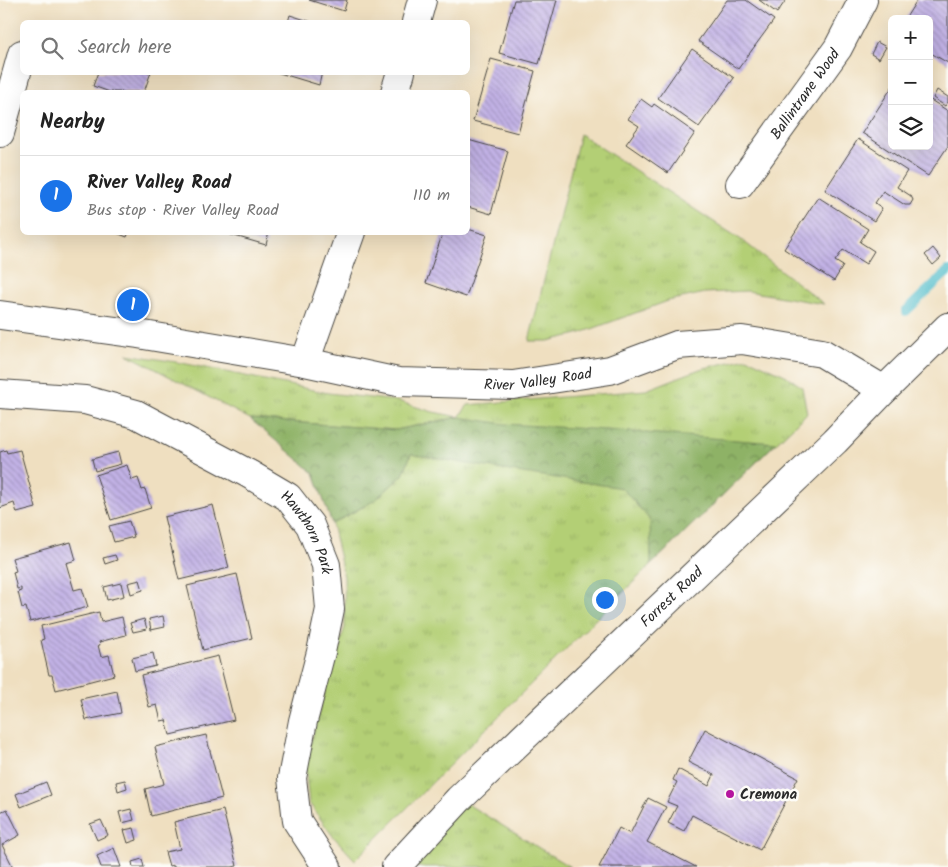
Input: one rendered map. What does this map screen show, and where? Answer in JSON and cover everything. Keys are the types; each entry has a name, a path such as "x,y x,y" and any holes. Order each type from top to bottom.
{"street":[{"path":"417,20 422,0"},
{"name":"Ballintrane Wood","path":"740,184 838,48 863,0"},
{"path":"0,133 20,61"},
{"path":"396,90 400,75"},
{"path":"305,362 350,235"},
{"name":"River Valley Road","path":"0,315 138,334 305,362 398,382 513,385 610,370 677,345 742,340 822,353 884,390"},
{"name":"Forrest Road","path":"396,867 459,799 814,462 948,326"},
{"name":"Hawthorn Park","path":"0,394 85,400 136,414 249,474 288,498 310,525 326,565 330,609 303,721 292,778 297,821 327,867"}],"green space":[{"path":"580,134 743,241 824,304 747,291 705,293 668,301 578,334 548,341 529,341"},
{"path":"127,354 182,363 328,393 397,401 433,412 459,417 468,405 646,390 700,369 747,358 785,375 802,387 807,413 614,601 355,860 332,835 309,803 305,763 345,627 344,577 332,524 375,500 403,475 411,454 458,417 396,430 250,419"},
{"path":"459,417 505,424 776,443 651,565 650,520 622,488 411,454 403,475 375,500 332,524 314,473 250,419 396,430"},
{"path":"459,799 570,867 400,867"}],"building":[{"path":"309,0 347,0 344,11"},
{"path":"514,0 557,0 539,64 499,53"},
{"path":"727,0 746,0 774,20 738,69 698,41"},
{"path":"759,0 786,0 777,13"},
{"path":"917,0 948,0 948,63 933,54 933,15 908,15"},
{"path":"290,15 306,20 289,20"},
{"path":"877,42 886,47 879,59 871,54"},
{"path":"692,49 734,78 699,127 658,98"},
{"path":"491,59 535,71 518,133 473,121"},
{"path":"97,75 150,75 145,90 104,90 93,86"},
{"path":"286,75 321,75 319,85"},
{"path":"937,90 948,97 948,102 945,106 933,98"},
{"path":"888,93 888,150 862,133"},
{"path":"641,99 652,107 654,104 695,133 668,173 626,144 639,126 628,119"},
{"path":"933,102 948,111 948,146 928,176 888,150 933,150"},
{"path":"858,139 907,171 897,187 911,196 913,200 910,205 905,205 883,191 875,203 882,208 874,221 825,190"},
{"path":"470,141 508,151 491,214 470,208"},
{"path":"818,197 868,229 860,242 874,251 866,264 843,250 835,261 843,266 834,281 784,249"},
{"path":"470,230 487,235 466,297 426,283 442,235 470,235"},
{"path":"231,235 268,235 266,245"},
{"path":"933,248 941,258 933,265 925,255"},
{"path":"6,450 7,453 20,450 36,508 17,513 14,503 0,508 0,452"},
{"path":"118,452 121,464 95,471 92,459"},
{"path":"127,465 132,480 138,478 142,490 145,489 151,508 111,520 96,475"},
{"path":"213,505 229,568 179,580 164,517"},
{"path":"129,521 134,537 114,542 109,526"},
{"path":"71,542 76,560 66,563 74,590 82,588 88,607 30,622 26,607 22,608 18,592 21,591 21,588 17,589 13,572 16,571 12,558"},
{"path":"115,555 117,560 105,564 103,558"},
{"path":"237,574 252,638 203,650 187,586"},
{"path":"140,580 143,590 131,594 128,583"},
{"path":"121,583 124,596 107,600 104,587"},
{"path":"99,612 101,622 122,617 126,635 99,642 100,645 98,645 101,657 109,655 114,675 56,690 52,675 49,675 45,658 41,640 44,639 41,626"},
{"path":"163,616 165,627 151,630 149,619"},
{"path":"144,619 147,629 133,632 130,623"},
{"path":"153,653 156,666 135,671 132,658"},
{"path":"218,656 234,720 170,735 166,720 161,721 157,705 149,707 141,675"},
{"path":"117,691 121,713 86,720 81,699"},
{"name":"Cremona","path":"705,729 798,778 760,850 692,815 684,831 668,823 677,806 667,802 677,782 673,780 678,769 709,786 714,775 688,762"},
{"path":"206,735 222,798 151,816 145,789 164,784 155,747"},
{"path":"125,780 127,788 118,791 116,782"},
{"path":"46,782 51,795 21,807 16,794"},
{"path":"648,798 666,807 647,842 696,867 599,867 619,828 630,834"},
{"path":"7,809 20,835 2,845 13,867 0,867 0,812"},
{"path":"131,809 134,820 122,823 119,812"},
{"path":"223,810 237,866 169,866 165,852 180,849 174,822"},
{"path":"101,820 108,835 97,840 90,824"},
{"path":"134,828 137,840 128,843 124,830"},
{"path":"114,848 121,867 101,867 97,856"},
{"path":"142,859 144,867 133,867 132,862"}],"waterway":[{"path":"906,311 948,271"}],"place":[{"name":"River Valley Road","path":"133,305"},
{"name":"Cremona","path":"730,794"}]}
